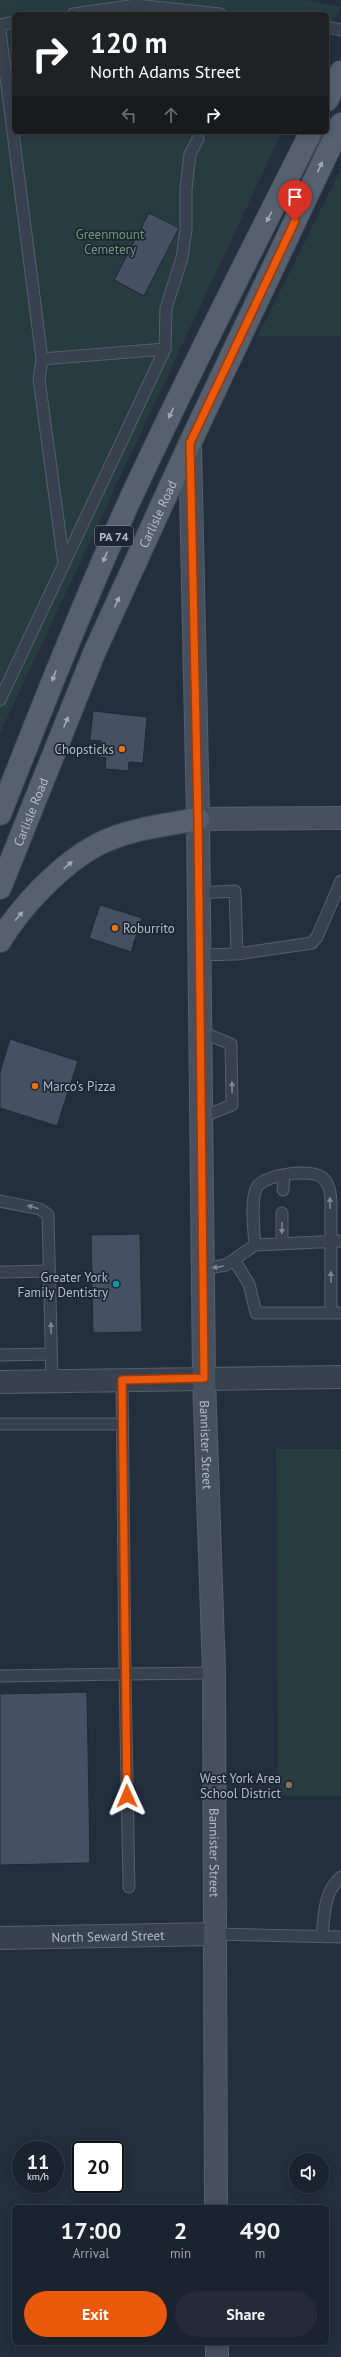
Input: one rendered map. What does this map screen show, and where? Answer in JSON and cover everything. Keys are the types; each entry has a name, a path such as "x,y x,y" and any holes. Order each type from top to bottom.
{"main road":[{"path":"329,96 341,72"},
{"name":"Carlisle Road","path":"0,888 95,651 190,443 341,124"},
{"name":"Carlisle Road","path":"0,814 59,665 128,505 181,392 310,134"},
{"path":"190,443 189,415 195,389 245,265"},
{"path":"0,942 39,891 72,860 98,844 137,831 198,819"}],"street":[{"name":"Bannister Street","path":"190,443 198,819 198,955 204,1378 214,1673 216,2205"},
{"path":"198,819 341,818"},
{"path":"0,1382 341,1377"},
{"name":"North Seward Street","path":"0,1938 215,1934"},
{"path":"217,2345 217,2357"}],"lane":[{"path":"83,12 133,2 206,12"},
{"path":"0,24 12,22"},
{"path":"329,27 341,30"},
{"path":"0,32 12,125"},
{"path":"13,134 42,359 39,380 64,564"},
{"path":"0,700 164,349 166,308 182,258 186,229 186,189 190,154 198,139"},
{"path":"42,359 164,349"},
{"path":"198,955 237,954 312,943 317,937 341,881"},
{"path":"198,893 235,891 237,954"},
{"path":"199,1031 231,1044 232,1105 200,1118"},
{"path":"234,1260 249,1284 256,1313 336,1313 336,1241 330,1186 322,1177 308,1172 284,1175 265,1180 257,1188 253,1209 255,1245"},
{"path":"283,1190 284,1175"},
{"path":"0,1201 34,1207 48,1214 52,1381"},
{"path":"282,1213 282,1244"},
{"path":"202,1270 226,1265 255,1245 336,1241"},
{"path":"2,1272 49,1271"},
{"path":"0,1355 51,1354"},
{"path":"122,1380 128,1887"},
{"path":"0,1424 123,1424"},
{"path":"0,1676 214,1673"},
{"path":"322,1937 323,1919 329,1891 341,1877"},
{"path":"215,1934 341,1937"}],"green space":[{"name":"Greenmount Cemetery","path":"0,0 305,0 340,7 329,31 329,12 12,12 12,134 281,134 0,733"},
{"path":"341,169 341,336 258,336"},
{"path":"276,1449 341,1449 341,1796 278,1796"}],"building":[{"path":"149,213 179,228 144,296 114,280"},
{"name":"Chopsticks","path":"93,711 147,717 143,763 129,762 128,771 105,769 106,758 99,757 101,741 90,740"},
{"name":"Roburrito","path":"100,905 142,918 131,952 89,938"},
{"name":"Marco's Pizza","path":"10,1039 78,1061 57,1126 0,1108 0,1072"},
{"name":"Greater York Family Dentistry","path":"140,1234 142,1332 93,1333 91,1235"},
{"path":"87,1692 90,1863 0,1865 0,1694"}],"place":[{"name":"Chopsticks","path":"122,749"},
{"name":"Roburrito","path":"115,928"},
{"name":"Marco's Pizza","path":"35,1086"},
{"name":"Greater York Family Dentistry","path":"116,1284"},
{"name":"West York Area School District","path":"289,1785"}],"route":[{"path":"127,1796 122,1380 204,1378 199,1031 198,819 190,443 295,221"}]}
